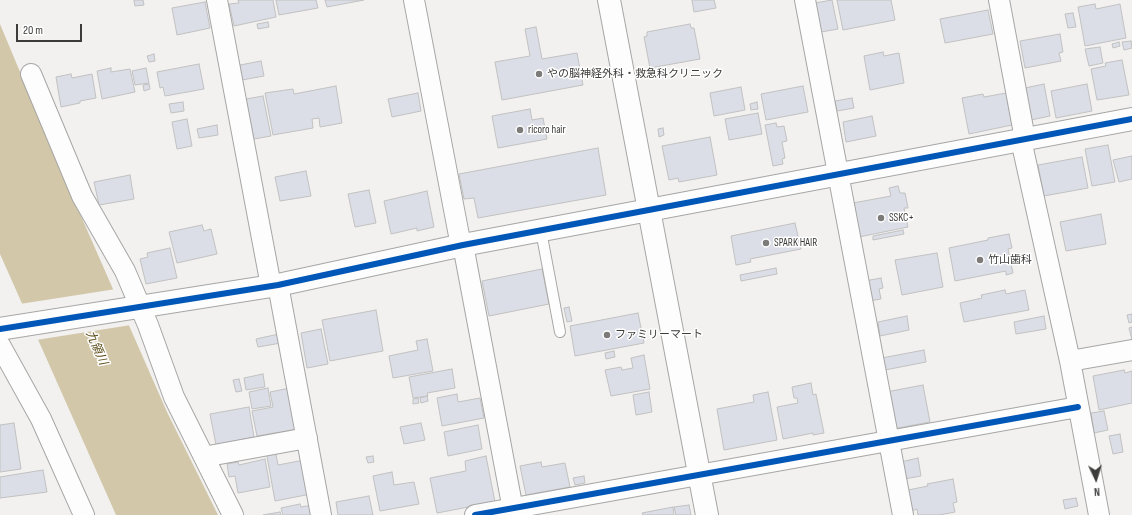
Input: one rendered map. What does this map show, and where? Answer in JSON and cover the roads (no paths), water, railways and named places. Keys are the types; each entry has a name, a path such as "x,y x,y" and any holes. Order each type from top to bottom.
{"street":[{"path":"217,0 322,515"},
{"path":"414,0 513,512"},
{"path":"609,0 707,515"},
{"path":"805,0 903,515"},
{"path":"999,0 1023,140 1070,361 1099,515"},
{"path":"31,74 82,196 125,271 137,307 174,397 233,515"},
{"path":"9,327 275,285 462,246 1132,119"},
{"path":"0,345 42,419 81,515"},
{"path":"1070,361 1132,350"},
{"path":"475,515 513,512 700,475 1078,407"},
{"path":"205,459 214,455 307,438"}],"lane":[{"path":"541,231 560,332"}],"water":[{"name":"九領川","path":"0,24 66,182 167,412 218,515 116,515 0,254"}],"place":[{"name":"やの脳神経外科・救急科クリニック","path":"539,74"},
{"name":"ricoro hair","path":"520,130"},
{"name":"SSKC+","path":"881,218"},
{"name":"SPARK HAIR","path":"766,243"},
{"name":"竹山歯科","path":"980,260"},
{"name":"ファミリーマート","path":"607,335"}]}
